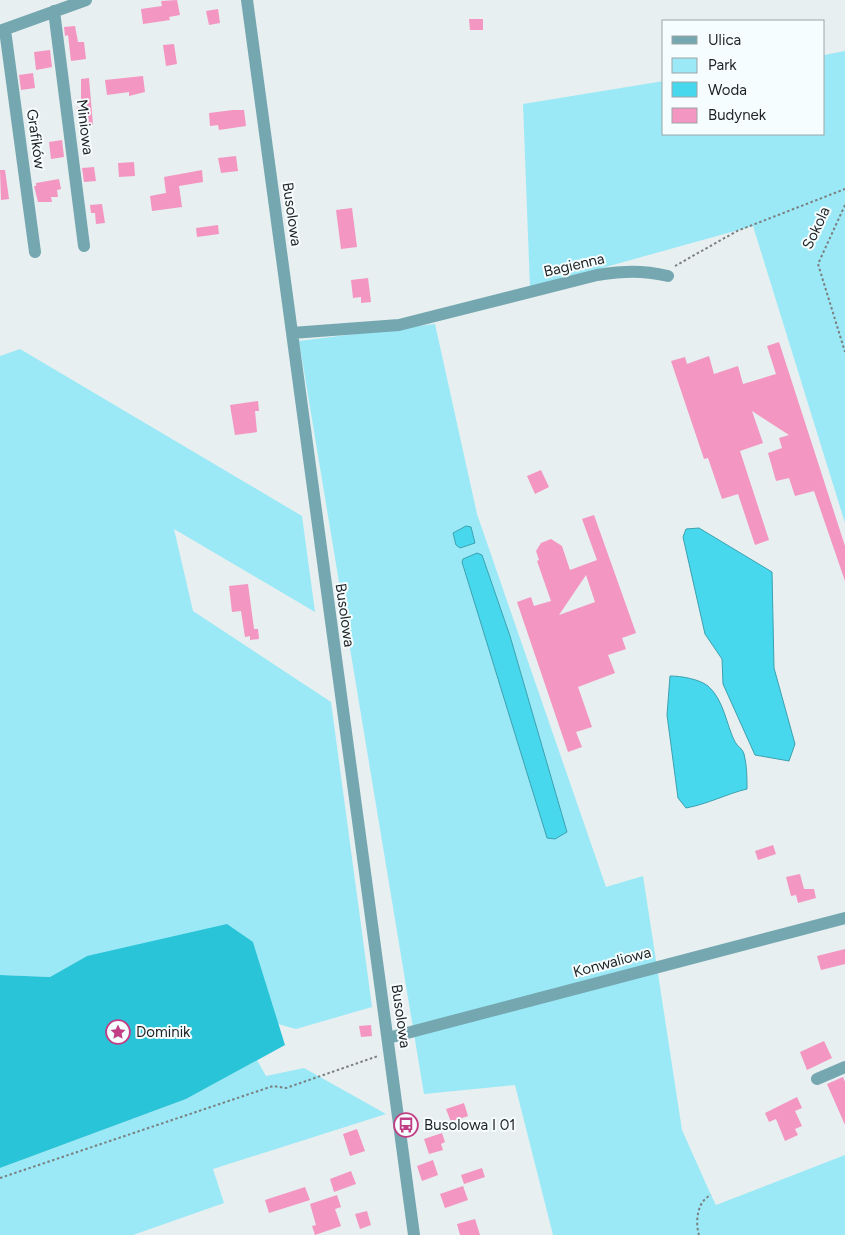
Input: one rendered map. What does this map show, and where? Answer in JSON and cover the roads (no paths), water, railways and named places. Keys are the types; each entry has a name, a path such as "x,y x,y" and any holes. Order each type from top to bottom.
{"street":[{"path":"3,31 86,0"},
{"name":"Busolowa","path":"247,0 414,1235"},
{"name":"Miniowa","path":"54,12 84,246"},
{"name":"Grafików","path":"3,31 34,252"},
{"name":"Bagienna","path":"292,333 399,325 596,275 622,271 643,270 668,276"},
{"name":"Konwaliowa","path":"388,1038 845,918"},
{"path":"817,1079 845,1067"}],"water":[{"path":"466,526 471,527 475,543 460,548 456,545 453,533"},
{"path":"699,528 772,572 774,668 795,744 789,761 755,755 723,684 722,659 705,634 683,537 686,529"},
{"path":"477,553 482,555 510,636 567,832 555,839 547,838 462,562 463,559"},
{"path":"670,676 700,681 708,686 718,698 735,742 743,752 747,789 686,808 678,798 667,715"}],"place":[{"name":"Dominik","path":"118,1032"},
{"name":"Busolowa I 01","path":"406,1125"}]}
